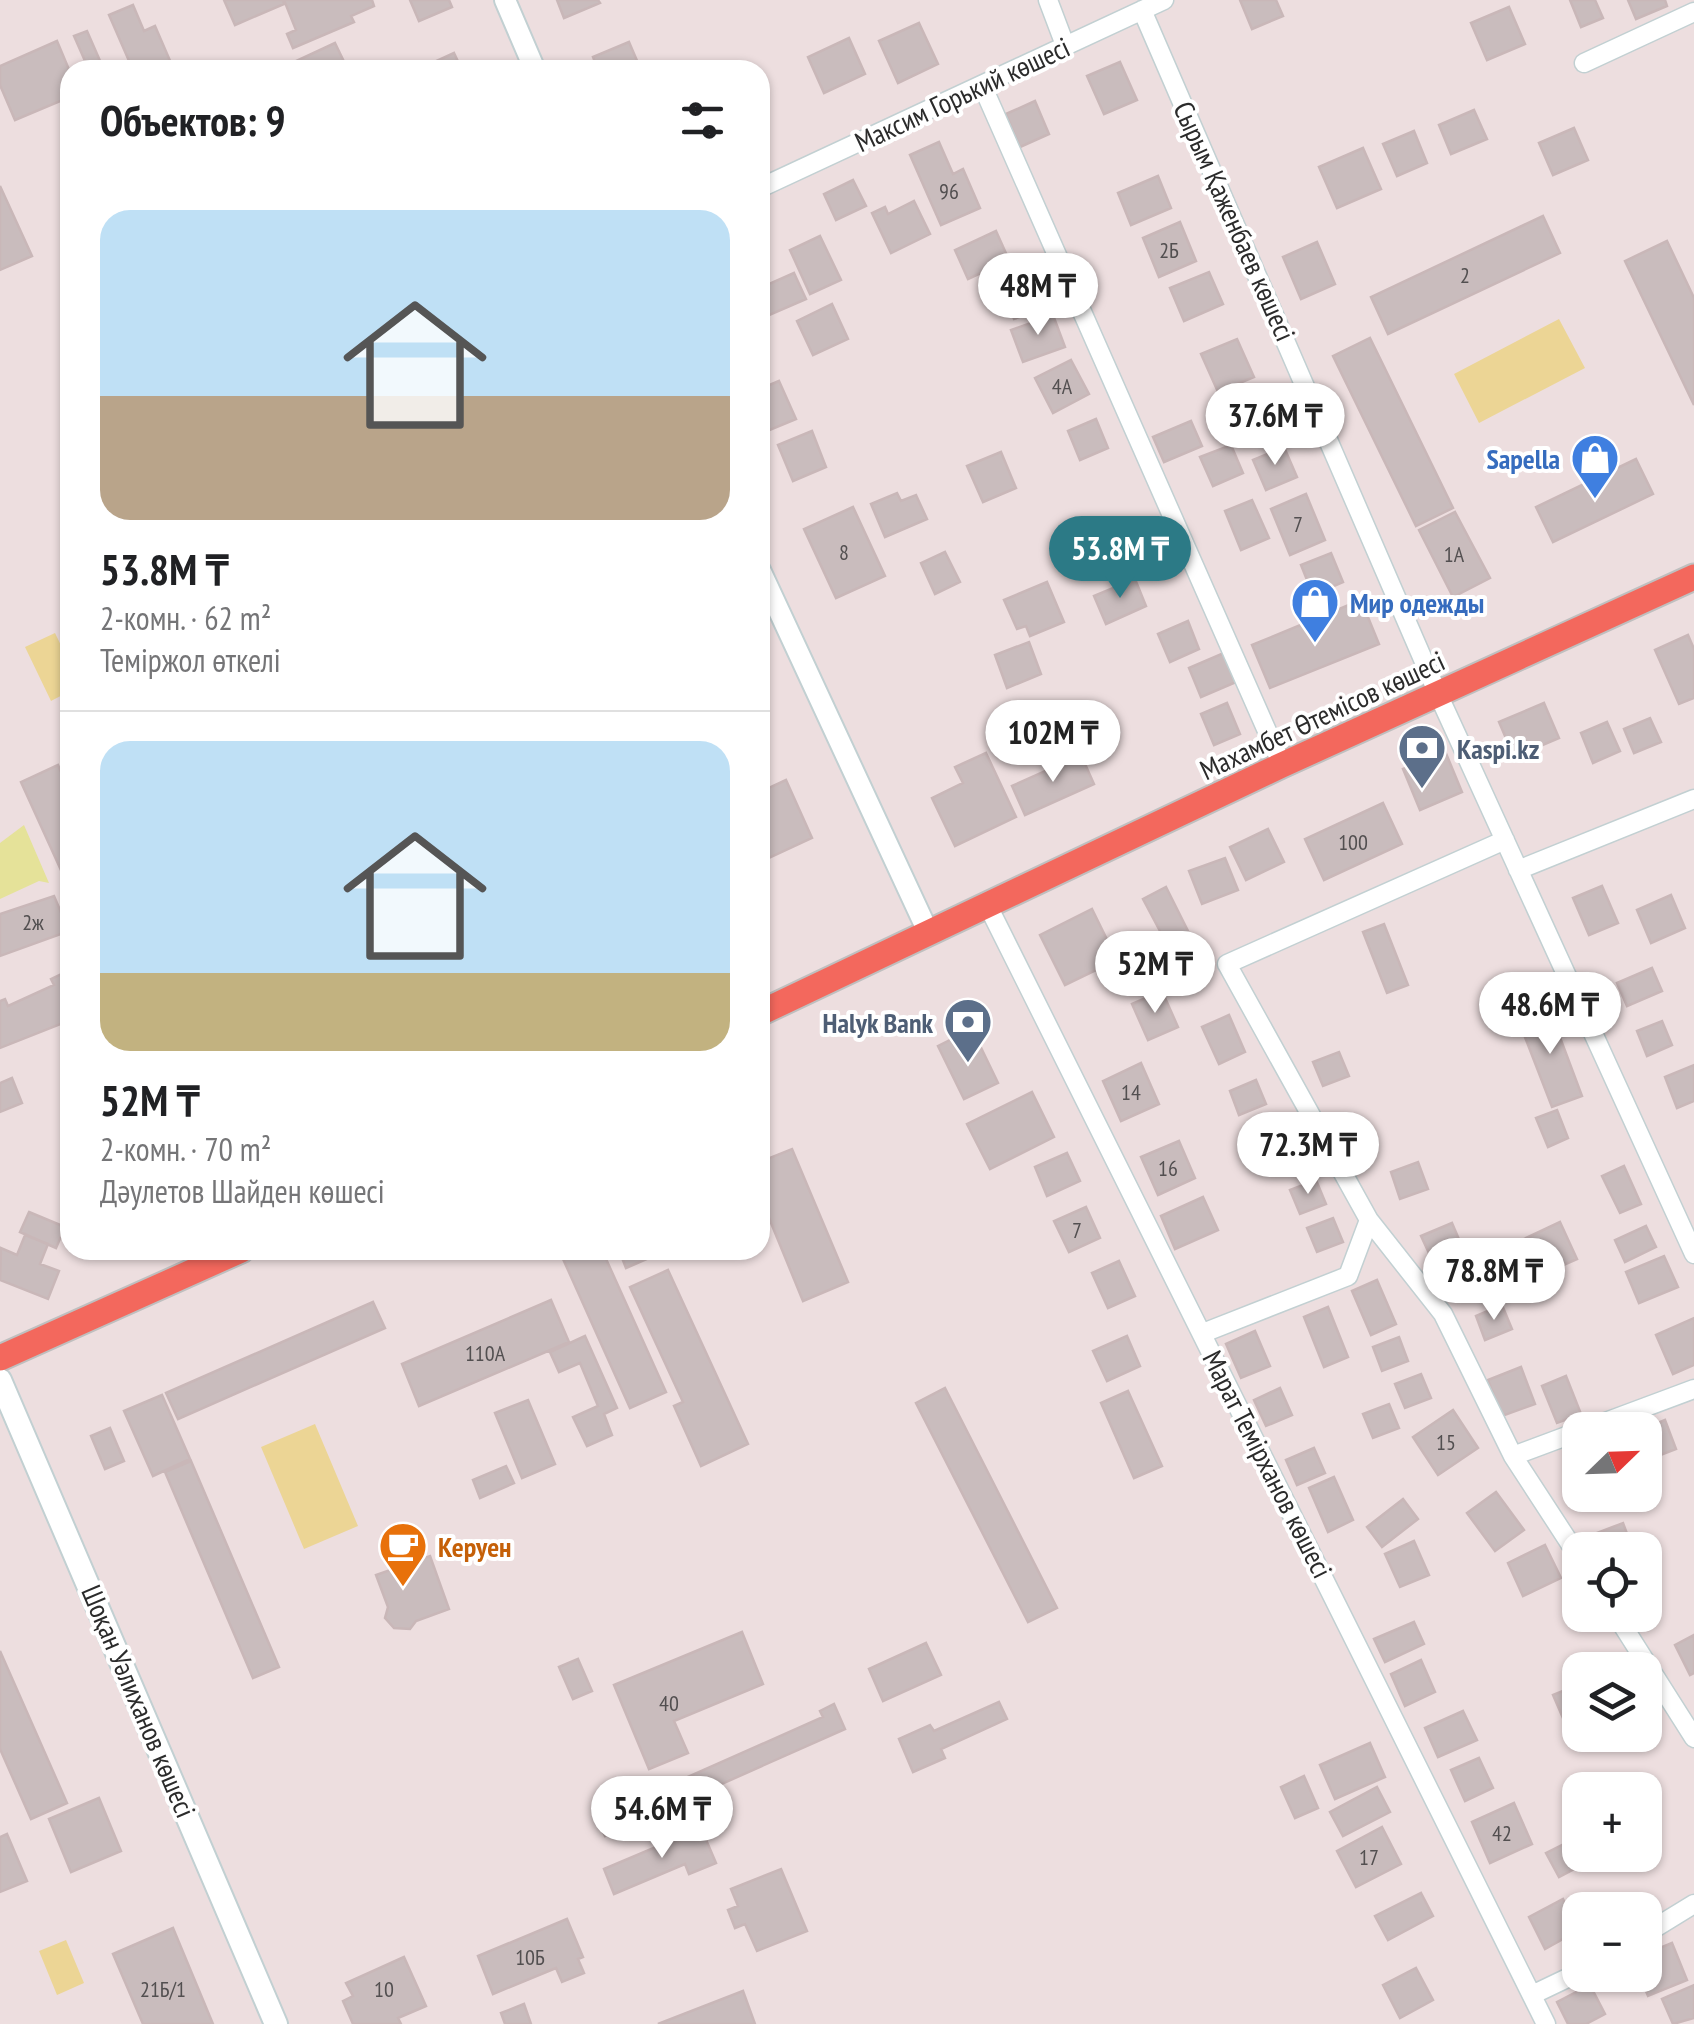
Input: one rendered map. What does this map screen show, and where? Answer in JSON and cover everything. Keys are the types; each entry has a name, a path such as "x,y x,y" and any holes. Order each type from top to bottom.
{"main road":[{"name":"Махамбет Өтемісов көшесі","path":"770,1008 1282,764 1694,577"},
{"path":"0,1358 218,1260"},
{"name":"Шоқан Уәлиханов көшесі","path":"0,1380 276,2024"}],"street":[{"path":"505,0 530,60"},
{"path":"1048,0 1065,45"},
{"name":"Максим Горький көшесі","path":"770,183 1164,0"},
{"name":"Сырым Қаженбаев көшесі","path":"1142,10 1438,694 1694,1254"},
{"path":"1584,62 1694,12"},
{"path":"982,84 1282,764"},
{"path":"770,592 929,934"},
{"path":"1518,870 1694,798"},
{"path":"1505,840 1226,964 1369,1220 1443,1314 1513,1456 1562,1532"},
{"name":"Марат Темірханов көшесі","path":"988,906 1546,2024"},
{"path":"1203,1333 1348,1276 1369,1220"},
{"path":"1633,1412 1694,1389"},
{"path":"1513,1456 1562,1438"},
{"path":"1627,1632 1694,1738"},
{"path":"1662,1924 1694,1904"},
{"path":"1534,1994 1562,1981"}],"shaded area":[{"path":"1559,319 1585,368 1479,423 1454,374"},
{"path":"55,633 60,643 60,696 51,701 25,647"},
{"path":"24,825 49,883 39,881 0,899 0,843"},
{"path":"315,1424 358,1526 304,1549 261,1447"},
{"path":"66,1940 84,1983 57,1995 39,1951"}],"building":[{"path":"224,0 283,0 284,4 235,25"},
{"path":"284,0 372,0 374,6 351,16 354,22 293,48 287,34 296,30"},
{"path":"410,0 449,0 452,7 419,21"},
{"path":"557,0 598,0 600,3 564,18"},
{"path":"1240,0 1276,0 1283,16 1252,29"},
{"path":"1570,0 1595,0 1603,18 1581,27"},
{"path":"1628,0 1665,0 1667,6 1636,19"},
{"path":"133,5 144,31 155,26 170,60 129,60 109,15"},
{"path":"1509,7 1525,44 1487,60 1471,23"},
{"path":"919,23 938,64 898,83 879,41"},
{"path":"87,31 100,60 85,60 74,36"},
{"path":"849,38 865,74 824,93 808,57"},
{"path":"57,41 65,60 60,60 60,101 15,120 0,85 0,66"},
{"path":"629,42 637,60 594,60 593,57"},
{"path":"335,43 343,60 298,60"},
{"path":"454,53 457,60 439,60"},
{"path":"1120,62 1137,100 1104,114 1087,76"},
{"path":"1035,101 1049,134 1020,147 1006,114"},
{"path":"1474,110 1487,139 1451,154 1439,125"},
{"path":"1574,128 1588,160 1553,175 1539,143"},
{"path":"1414,131 1427,163 1397,176 1383,144"},
{"path":"939,142 953,174 963,169 980,208 941,225 910,155"},
{"path":"1363,148 1381,189 1337,208 1319,167"},
{"path":"1158,176 1171,208 1131,225 1118,193"},
{"path":"853,180 866,206 836,220 824,194"},
{"path":"0,186 32,256 0,270"},
{"path":"914,201 930,234 891,253 872,213 885,207 888,214"},
{"path":"1543,216 1560,253 1388,334 1371,297"},
{"path":"1180,222 1196,261 1159,277 1143,238"},
{"path":"996,231 1009,260 968,279 955,250"},
{"path":"820,236 841,280 810,294 790,250"},
{"path":"1667,241 1694,298 1694,405 1625,261"},
{"path":"1317,242 1335,284 1301,299 1283,257"},
{"path":"1209,272 1223,304 1184,321 1170,288"},
{"path":"794,273 806,299 770,315 770,284"},
{"path":"1036,276 1047,307 1014,319 1003,287"},
{"path":"832,304 848,339 813,355 797,321"},
{"path":"1053,315 1065,347 1023,362 1011,330"},
{"path":"1370,338 1453,508 1416,526 1333,356"},
{"path":"1237,339 1254,377 1218,392 1201,354"},
{"path":"1071,360 1089,394 1053,413 1035,378"},
{"path":"779,381 796,419 770,430 770,385"},
{"path":"1096,419 1108,448 1080,460 1068,431"},
{"path":"1191,421 1202,446 1164,462 1153,437"},
{"path":"812,431 826,467 793,481 778,445"},
{"path":"1231,445 1243,473 1213,486 1200,457"},
{"path":"1284,447 1297,477 1266,490 1253,460"},
{"path":"1001,452 1016,488 983,502 967,466"},
{"name":"Sapella","path":"1636,459 1653,494 1553,542 1536,507"},
{"path":"897,493 901,501 916,495 927,519 885,537 871,504"},
{"path":"1306,494 1325,540 1290,555 1271,509"},
{"path":"1252,500 1269,538 1241,550 1225,511"},
{"path":"853,507 885,576 836,598 804,529"},
{"path":"1455,512 1490,578 1453,597 1419,530"},
{"path":"1143,523 1154,550 1128,561 1117,534"},
{"path":"945,552 960,582 935,594 921,563"},
{"path":"1331,553 1343,582 1313,595 1301,565"},
{"path":"1135,579 1146,606 1106,624 1094,596"},
{"path":"1047,582 1064,622 1030,636 1026,626 1017,629 1004,600"},
{"name":"Мир одежды","path":"1361,600 1379,644 1270,688 1252,645"},
{"path":"1188,621 1199,649 1170,662 1158,634"},
{"path":"1688,635 1694,649 1694,698 1679,704 1655,650"},
{"path":"1029,642 1041,674 1007,688 995,655"},
{"path":"1224,653 1236,682 1201,697 1189,668"},
{"path":"1227,703 1240,734 1214,745 1201,714"},
{"path":"1544,703 1559,738 1514,757 1499,722"},
{"path":"1094,709 1107,738 1068,756 1055,727"},
{"path":"1650,718 1661,742 1634,753 1624,729"},
{"path":"1607,722 1620,751 1593,763 1581,733"},
{"path":"1445,751 1462,792 1420,810 1403,769"},
{"path":"986,753 1016,817 955,846 932,798 963,783 955,767"},
{"path":"1081,755 1094,784 1025,815 1012,786"},
{"path":"58,765 60,868 21,782"},
{"path":"786,780 812,838 770,857 770,787"},
{"path":"1383,803 1402,844 1324,880 1305,839"},
{"path":"1268,829 1284,862 1246,880 1230,847"},
{"path":"1225,858 1238,890 1202,904 1189,871"},
{"path":"1602,886 1618,923 1589,935 1573,898"},
{"path":"1166,887 1190,935 1168,946 1143,899"},
{"path":"1671,895 1685,928 1651,943 1637,910"},
{"path":"54,896 60,910 60,934 0,956 0,914"},
{"path":"1092,909 1117,960 1065,985 1040,935"},
{"path":"1384,924 1408,985 1387,993 1363,932"},
{"path":"1652,968 1662,991 1627,1006 1617,983"},
{"path":"60,975 60,1024 0,1048 0,1001 5,999 8,1006 54,985 51,979"},
{"path":"1162,991 1178,1027 1148,1040 1132,1004"},
{"path":"1549,1008 1582,1096 1552,1107 1518,1019"},
{"path":"1229,1015 1245,1052 1219,1064 1202,1027"},
{"path":"1662,1021 1672,1045 1647,1056 1637,1031"},
{"name":"Halyk Bank","path":"972,1029 998,1083 964,1099 938,1046"},
{"path":"1339,1052 1349,1076 1323,1086 1313,1062"},
{"path":"1141,1063 1159,1104 1121,1121 1103,1081"},
{"path":"1694,1065 1694,1101 1677,1108 1665,1077"},
{"path":"12,1078 22,1103 0,1112 0,1083"},
{"path":"1256,1080 1266,1104 1239,1115 1230,1091"},
{"path":"1032,1092 1054,1137 990,1169 967,1124"},
{"path":"1557,1110 1568,1138 1548,1147 1536,1118"},
{"path":"1280,1125 1290,1149 1264,1159 1254,1135"},
{"path":"1179,1141 1195,1178 1158,1195 1141,1157"},
{"path":"792,1149 848,1282 803,1301 770,1220 770,1158"},
{"path":"1067,1153 1080,1181 1047,1196 1035,1167"},
{"path":"1418,1162 1428,1189 1400,1199 1391,1172"},
{"path":"1624,1166 1641,1204 1620,1213 1602,1176"},
{"path":"1316,1180 1326,1204 1300,1214 1290,1190"},
{"path":"1203,1197 1218,1230 1175,1249 1161,1216"},
{"path":"1086,1207 1100,1238 1069,1252 1054,1221"},
{"path":"29,1212 60,1225 56,1248 20,1232"},
{"path":"1333,1218 1343,1242 1317,1252 1307,1228"},
{"path":"1560,1222 1577,1259 1541,1275 1524,1239"},
{"path":"1452,1223 1464,1251 1434,1264 1421,1236"},
{"path":"1646,1226 1656,1247 1625,1262 1615,1240"},
{"path":"25,1235 48,1244 40,1264 59,1271 48,1299 0,1280 1,1248 17,1255"},
{"path":"1664,1256 1678,1287 1639,1303 1626,1272"},
{"path":"563,1260 607,1260 666,1392 630,1408"},
{"path":"623,1260 644,1260 626,1268"},
{"path":"1119,1261 1135,1296 1108,1308 1092,1273"},
{"path":"668,1270 748,1444 701,1466 674,1406 683,1402 630,1287"},
{"path":"1377,1280 1396,1324 1371,1335 1352,1291"},
{"path":"551,1300 569,1342 419,1406 402,1364"},
{"path":"373,1302 385,1328 178,1419 166,1393"},
{"path":"1502,1305 1512,1329 1485,1340 1476,1316"},
{"path":"1328,1307 1348,1357 1324,1367 1304,1317"},
{"path":"1694,1318 1694,1365 1673,1374 1656,1335"},
{"path":"1255,1331 1270,1366 1241,1378 1226,1344"},
{"path":"585,1336 617,1408 604,1414 612,1435 587,1446 573,1417 598,1406 580,1363 559,1372 550,1352"},
{"path":"1127,1336 1140,1366 1107,1381 1093,1351"},
{"path":"1399,1337 1408,1361 1382,1371 1373,1347"},
{"path":"1521,1367 1535,1404 1502,1416 1488,1380"},
{"path":"1421,1374 1431,1398 1405,1408 1395,1384"},
{"path":"1566,1376 1580,1412 1562,1412 1562,1421 1557,1423 1542,1386"},
{"path":"945,1388 1057,1608 1028,1622 916,1403"},
{"path":"1280,1388 1292,1415 1266,1426 1254,1400"},
{"path":"1128,1391 1162,1466 1134,1478 1101,1403"},
{"path":"162,1395 190,1459 153,1476 124,1411"},
{"path":"528,1400 555,1464 522,1478 495,1413"},
{"path":"1389,1404 1399,1428 1373,1438 1363,1414"},
{"path":"1453,1410 1478,1448 1438,1475 1413,1437"},
{"path":"1665,1420 1676,1449 1662,1454"},
{"path":"110,1428 124,1461 105,1469 91,1436"},
{"path":"1314,1448 1325,1473 1297,1485 1286,1460"},
{"path":"191,1461 279,1667 253,1678 165,1472"},
{"path":"506,1466 514,1483 480,1498 473,1480"},
{"path":"1334,1477 1353,1520 1328,1532 1309,1488"},
{"path":"1496,1492 1524,1530 1495,1551 1467,1513"},
{"path":"1403,1499 1418,1519 1382,1547 1367,1527"},
{"path":"1623,1523 1626,1532 1600,1532"},
{"path":"1414,1541 1429,1575 1400,1587 1385,1554"},
{"path":"1545,1545 1561,1578 1523,1596 1508,1563"},
{"path":"430,1556 449,1609 416,1621 410,1629 394,1628 385,1618 388,1607 376,1575"},
{"path":"1414,1622 1424,1644 1385,1662 1374,1639"},
{"path":"742,1632 763,1684 674,1721 688,1753 649,1769 614,1685"},
{"path":"1694,1635 1694,1673 1690,1675 1675,1645"},
{"path":"926,1643 941,1675 883,1701 869,1669"},
{"path":"0,1651 67,1803 31,1819 0,1749"},
{"path":"578,1659 592,1691 573,1699 559,1667"},
{"path":"1421,1660 1435,1692 1405,1706 1391,1674"},
{"path":"1562,1691 1562,1716 1553,1695"},
{"path":"999,1702 1007,1719 941,1749 945,1758 913,1772 899,1739 930,1725 934,1731"},
{"path":"834,1704 845,1729 605,1836 593,1810 626,1795 629,1803 823,1717 820,1711"},
{"path":"1463,1711 1477,1740 1438,1757 1425,1728"},
{"path":"1370,1743 1385,1777 1335,1799 1320,1765"},
{"path":"1479,1758 1493,1788 1465,1801 1451,1770"},
{"path":"1304,1776 1318,1808 1295,1818 1281,1787"},
{"path":"1377,1787 1390,1812 1343,1836 1330,1812"},
{"path":"99,1798 121,1851 71,1872 49,1819"},
{"path":"1514,1803 1532,1844 1490,1863 1472,1822"},
{"path":"1382,1827 1401,1864 1356,1887 1337,1851"},
{"path":"701,1828 716,1863 689,1874 685,1864 614,1894 604,1869"},
{"path":"7,1834 27,1881 0,1892 0,1837"},
{"path":"1562,1845 1562,1872 1568,1872 1559,1877 1546,1853"},
{"path":"781,1869 807,1931 757,1951 745,1924 735,1928 728,1910 738,1906 731,1889"},
{"path":"1421,1893 1433,1916 1388,1940 1375,1916"},
{"path":"1562,1900 1562,1940 1545,1949 1529,1917"},
{"path":"567,1919 583,1957 578,1959 584,1973 562,1982 556,1968 493,1994 478,1956"},
{"path":"173,1928 213,2024 143,2024 113,1954"},
{"path":"1672,1943 1687,1980 1662,1990 1662,1947"},
{"path":"404,1957 426,2006 398,2018 401,2024 353,2024 343,2001 353,1996 346,1983"},
{"path":"1416,1968 1433,2000 1400,2018 1383,1985"},
{"path":"1694,1985 1694,2018 1673,2024 1662,1999"},
{"path":"743,1991 755,2024 658,2024"},
{"path":"1576,1992 1594,1992 1605,2014 1586,2024 1568,2024 1557,2002"},
{"path":"524,2004 531,2024 505,2024 501,2013"}],"place":[{"name":"Sapella","path":"1595,500"},
{"name":"Мир одежды","path":"1315,644"},
{"name":"Kaspi.kz","path":"1422,790"},
{"name":"Halyk Bank","path":"968,1064"},
{"name":"Керуен","path":"403,1588"}]}
